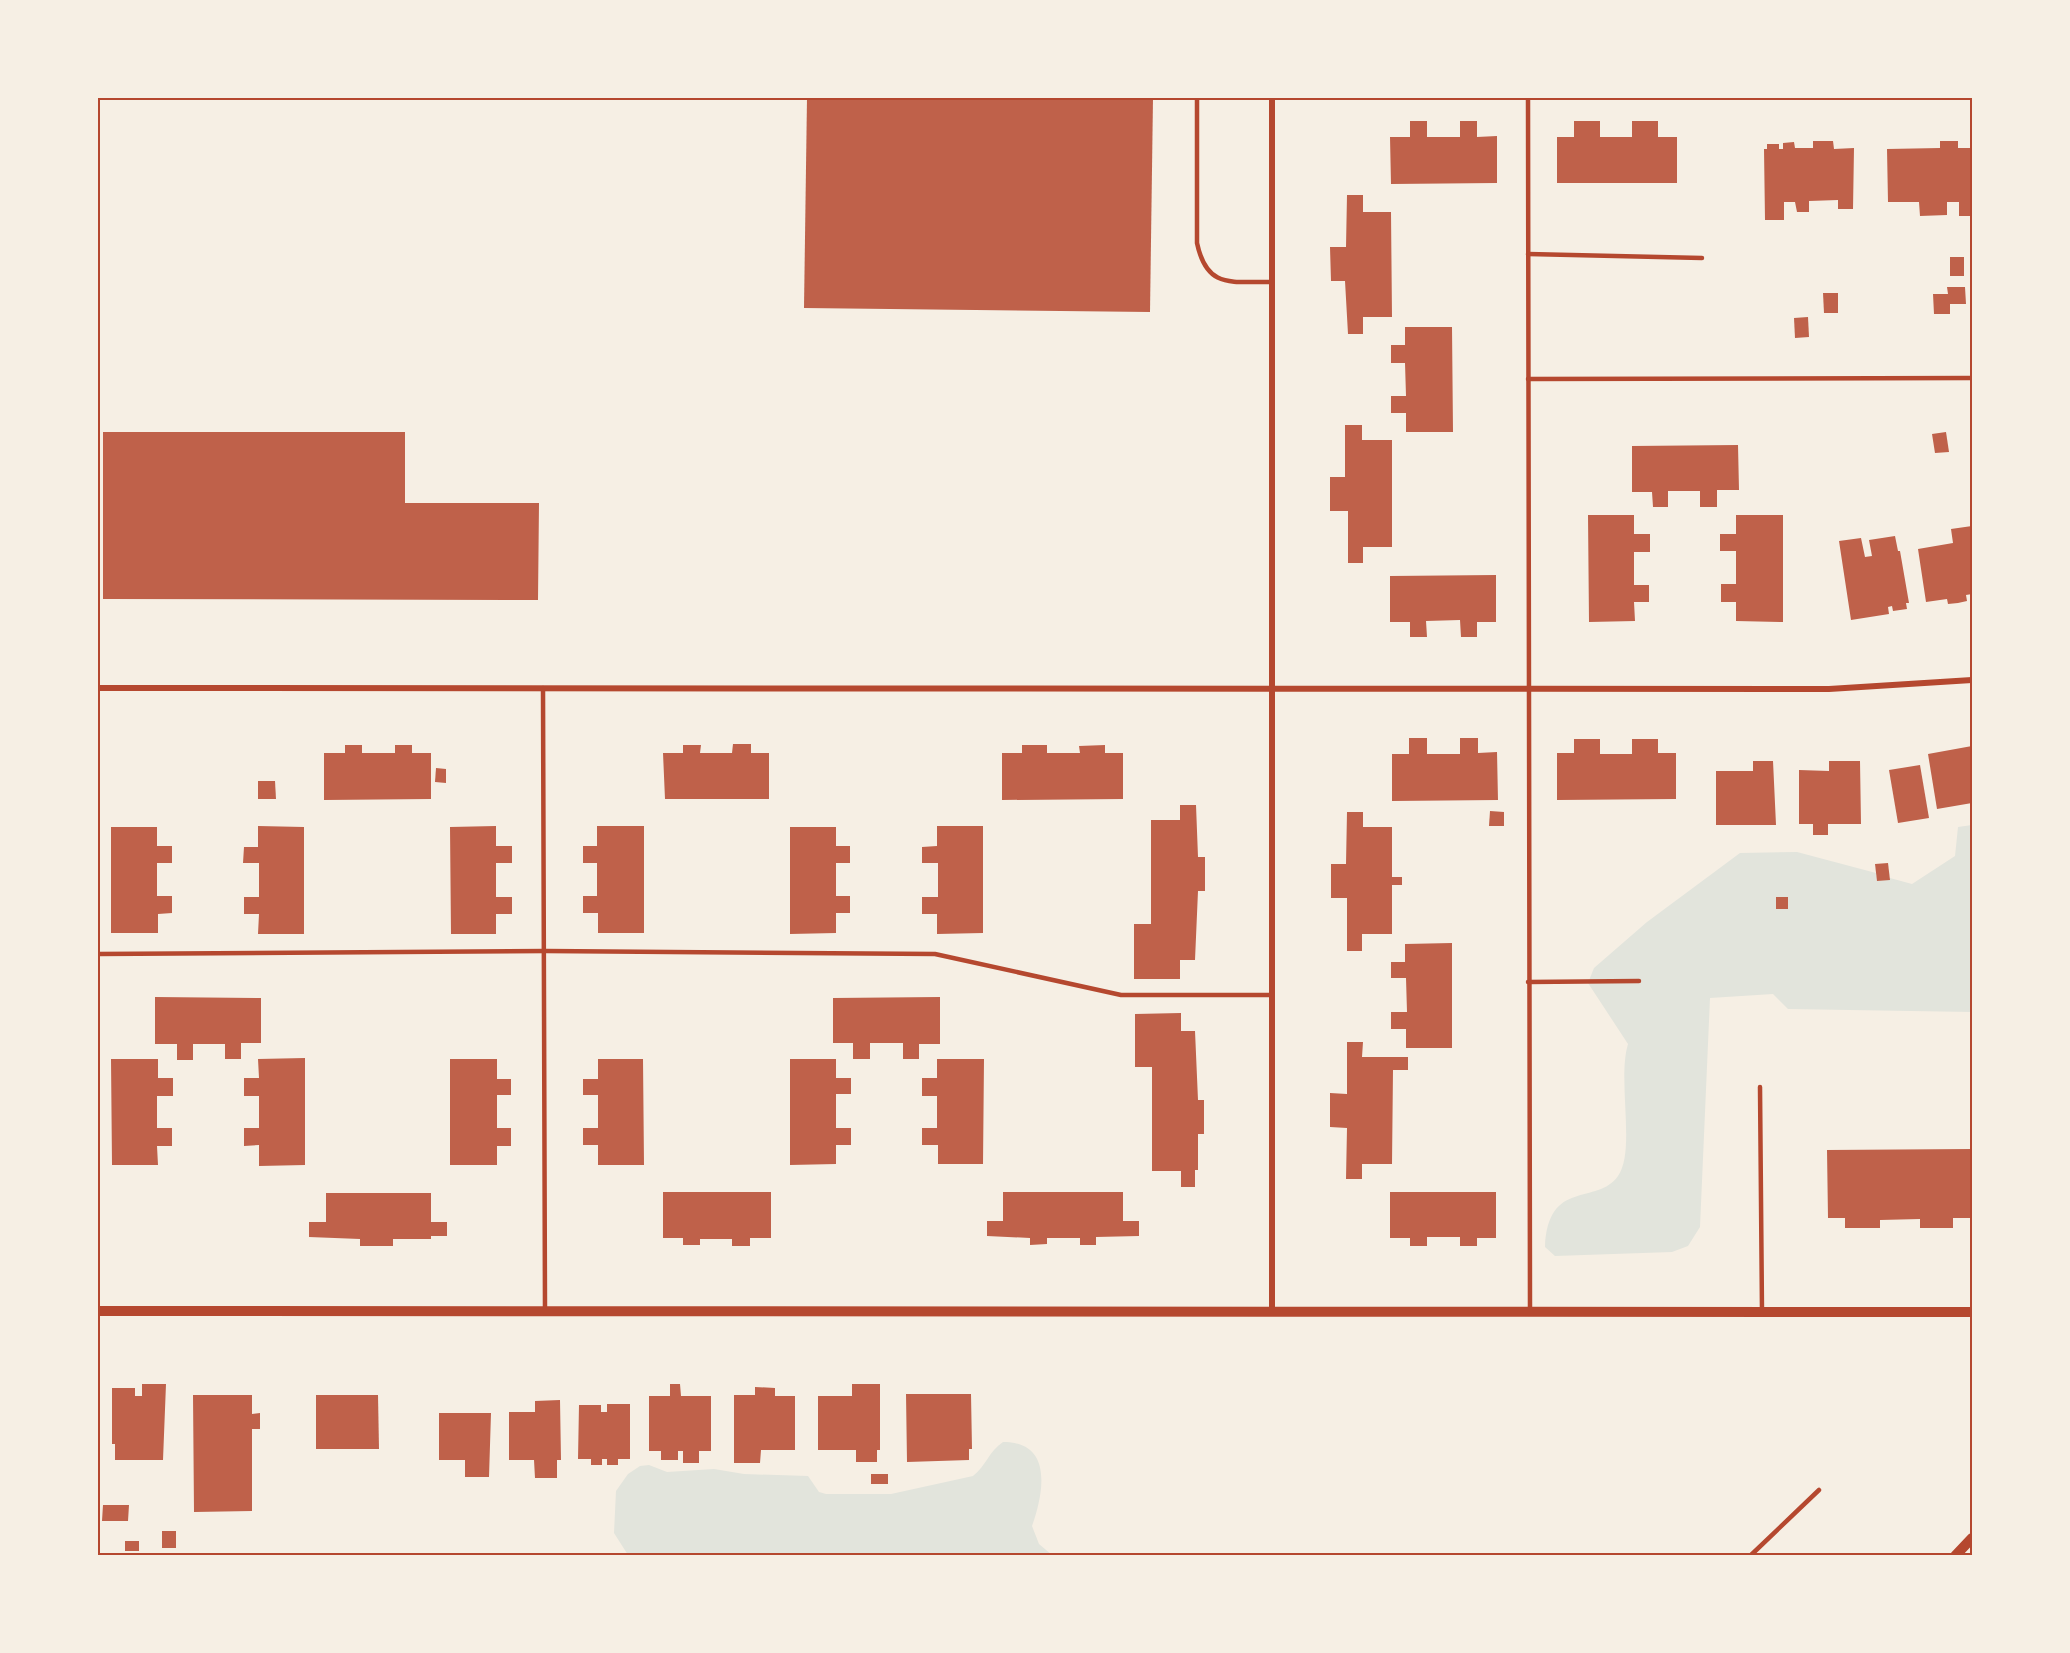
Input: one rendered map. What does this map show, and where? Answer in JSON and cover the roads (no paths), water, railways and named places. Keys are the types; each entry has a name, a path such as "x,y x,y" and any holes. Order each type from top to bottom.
{"street":[{"path":"1272,98 1272,1311"},
{"path":"98,688 1829,689 1972,680"},
{"path":"98,1311 1972,1312"},
{"path":"1955,1556 1972,1538"}],"lane":[{"path":"1197,98 1197,243 1200,260 1212,276 1228,281 1272,282"},
{"path":"1528,98 1527,688 1530,1312"},
{"path":"1528,254 1702,258"},
{"path":"1528,379 1972,378"},
{"path":"543,688 546,951 545,1311"},
{"path":"98,954 546,951 935,954 1121,996 1272,996"},
{"path":"1528,982 1639,981"},
{"path":"1760,1087 1761,1312"},
{"path":"1750,1556 1820,1490"}]}
